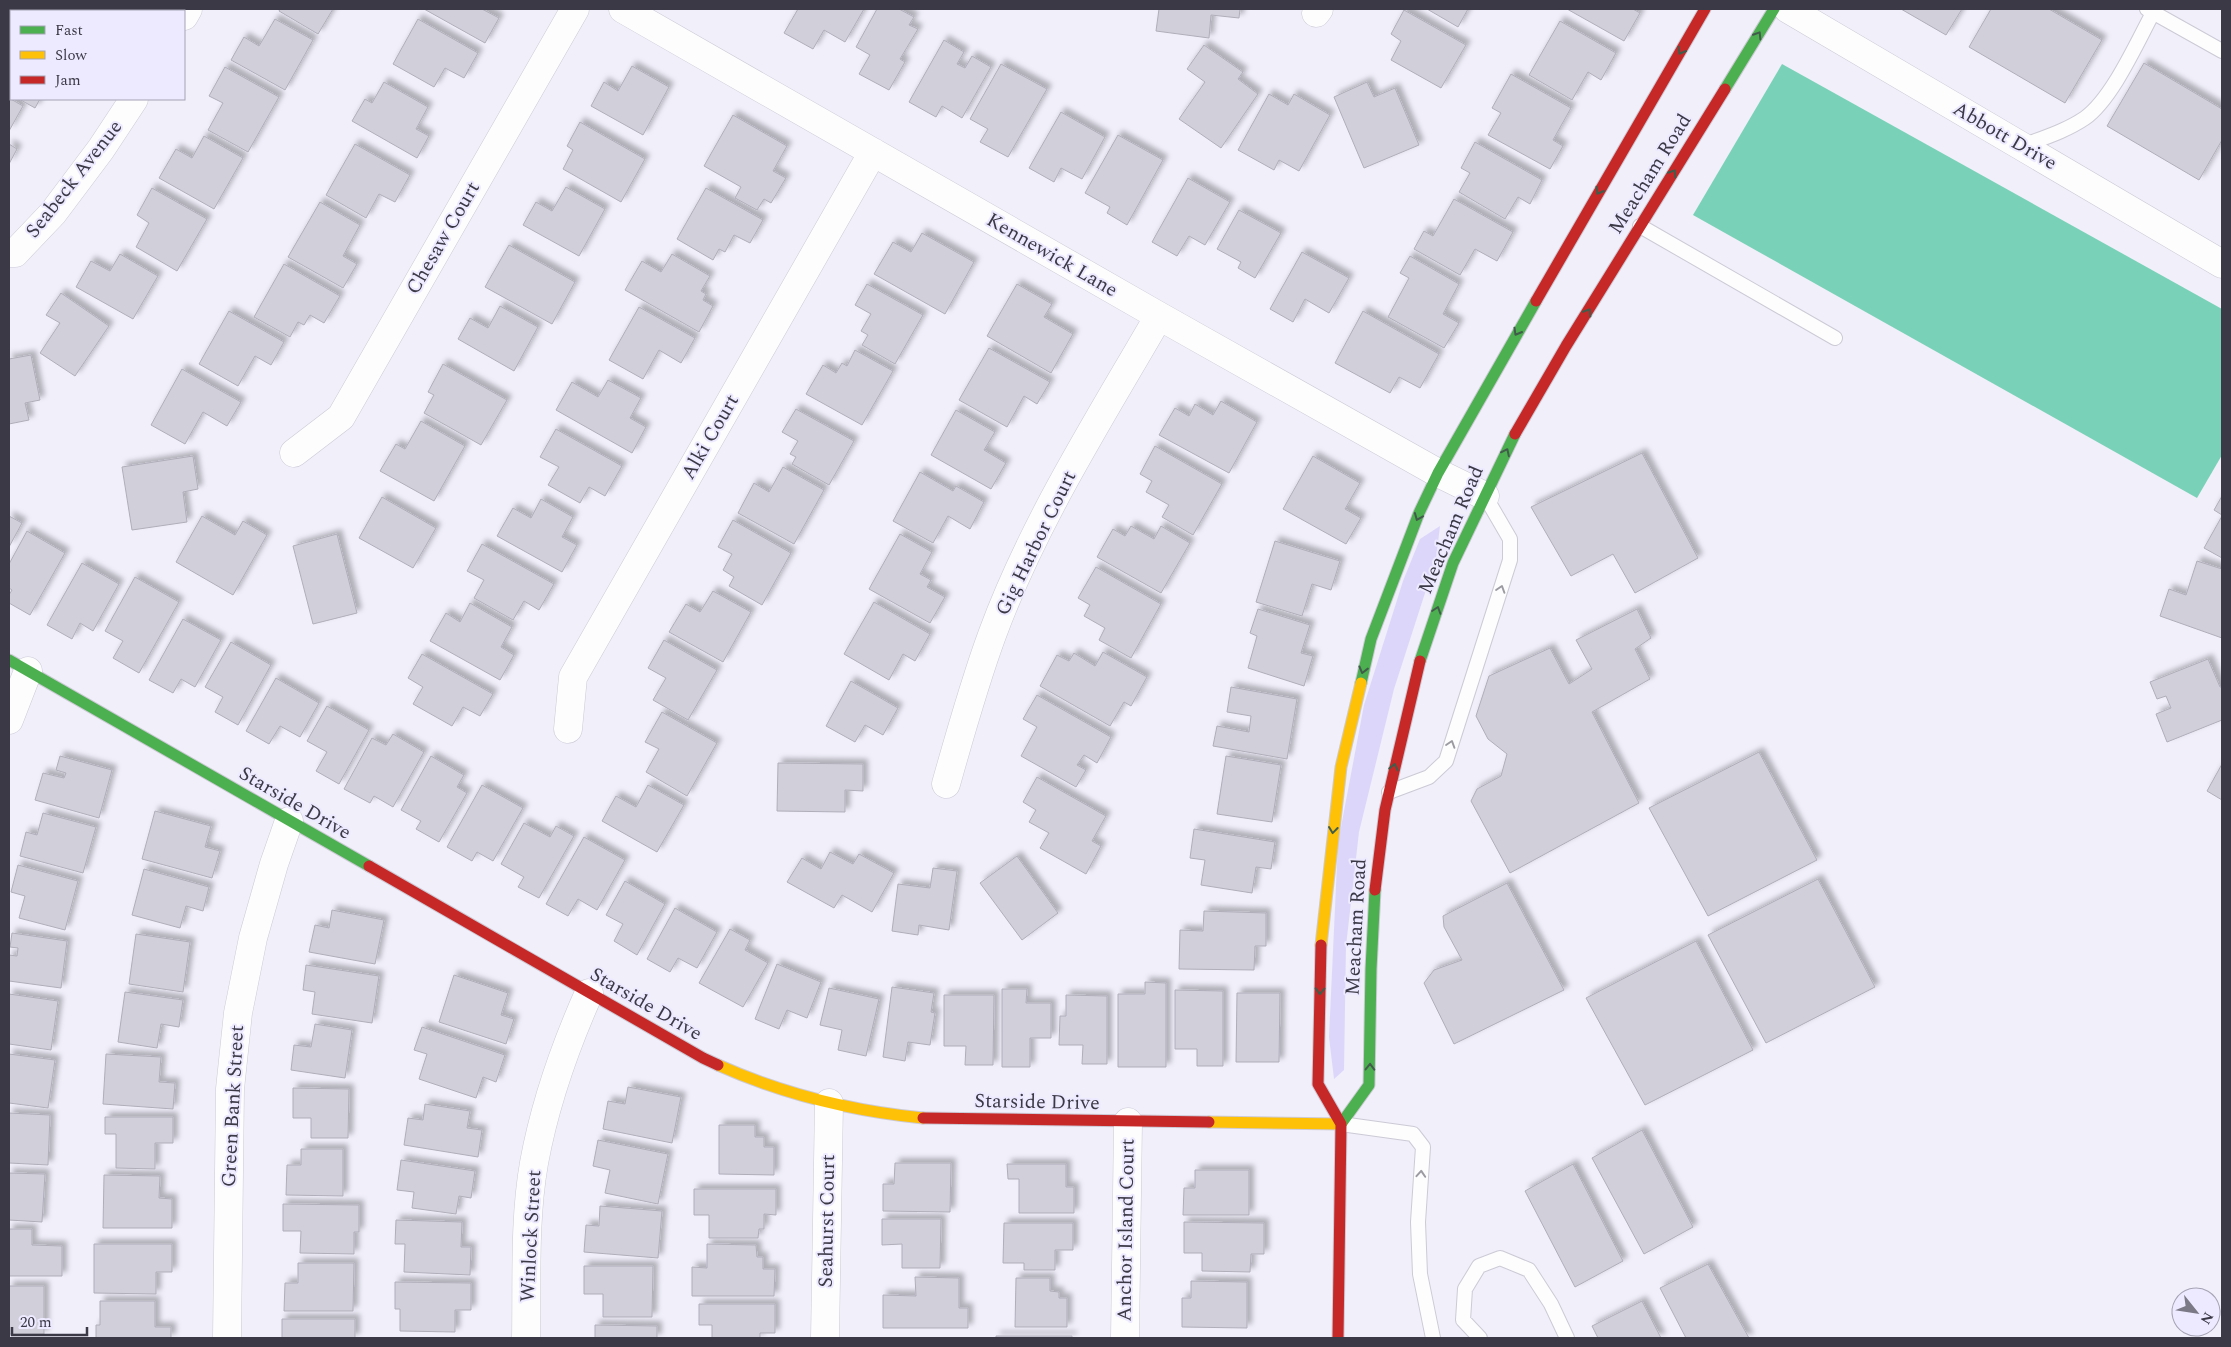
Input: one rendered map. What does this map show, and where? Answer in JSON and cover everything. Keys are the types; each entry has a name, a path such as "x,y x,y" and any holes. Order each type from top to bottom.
{"street":[{"name":"Chesaw Court","path":"294,452 341,417 575,9"},
{"name":"Kennewick Lane","path":"622,9 1158,316 1438,473 1485,496"},
{"name":"Meacham Road","path":"1705,9 1482,392 1438,473 1420,513 1371,639 1341,767 1321,932 1318,1084 1341,1124 1369,1085 1371,969 1376,879 1389,792 1417,670 1453,563 1512,440 1640,226 1774,9"},
{"name":"Abbott Drive","path":"1788,9 2222,264"},
{"name":"Seabeck Avenue","path":"9,253 15,253 53,214 101,149 133,100"},
{"name":"Alki Court","path":"568,729 573,678 873,152"},
{"name":"Gig Harbor Court","path":"946,784 966,710 992,634 1024,560 1060,489 1158,316"},
{"name":"Starside Drive","path":"18,666 703,1058 758,1082 828,1104 888,1115 938,1119 1341,1124"},
{"path":"9,720 18,666"},
{"name":"Green Bank Street","path":"227,1338 230,1089 238,1013 253,938 274,864 290,821"},
{"name":"Winlock Street","path":"526,1338 528,1214 534,1164 544,1116 565,1048 589,993"},
{"name":"Seahurst Court","path":"825,1338 828,1104"},
{"name":"Anchor Island Court","path":"1125,1338 1128,1122"},
{"path":"1338,1338 1341,1124"}],"lane":[{"path":"2022,146 2070,126 2085,117 2100,103 2152,10 2222,51"},
{"path":"1640,226 1835,338"},
{"path":"1389,792 1429,777 1446,760 1449,751 1510,560 1510,539 1485,496"},
{"path":"1341,1124 1413,1134 1423,1147 1418,1222 1420,1274 1433,1338"},
{"path":"1480,1338 1463,1320 1465,1288 1479,1266 1500,1258 1529,1270 1551,1304 1566,1338"}],"shaded area":[{"path":"1782,64 2222,309 2222,455 2197,498 1693,215"},
{"path":"1440,526 1436,559 1394,689 1359,832 1346,946 1344,1070 1334,1079 1329,1037 1338,843 1364,705 1403,581 1420,539"}],"building":[{"path":"44,9 97,9 96,10"},
{"path":"280,9 333,9 318,34 279,11"},
{"path":"424,9 482,9 499,18 485,43"},
{"path":"798,9 864,9 845,42 824,30 813,49 784,33"},
{"path":"877,9 899,9 914,17 909,25 918,29 900,59 905,62 889,90 859,74 870,55 856,47"},
{"path":"1159,9 1240,9 1239,18 1211,15 1209,38 1156,31"},
{"path":"1427,9 1468,9 1458,27"},
{"path":"1567,9 1633,9 1640,13 1624,41"},
{"path":"1901,9 1962,9 1946,35"},
{"path":"1991,9 2049,9 2102,40 2065,103 1969,47"},
{"path":"1404,10 1466,45 1441,88 1391,60 1401,41 1391,34"},
{"path":"275,19 313,40 285,90 231,60 244,37 259,46"},
{"path":"418,19 478,53 464,78 445,68 434,87 393,64"},
{"path":"1560,21 1616,53 1601,80 1588,72 1572,100 1529,75"},
{"path":"10,37 10,94 9,93"},
{"path":"944,40 964,52 957,64 965,68 972,56 991,67 962,118 942,106 936,117 909,102"},
{"path":"1204,45 1243,72 1238,79 1258,94 1221,148 1179,119 1205,82 1187,69"},
{"path":"2144,63 2222,109 2222,140 2199,180 2107,126"},
{"path":"1001,64 1047,89 1008,157 980,142 988,129 970,119"},
{"path":"632,66 669,87 643,135 591,106 604,82 618,91"},
{"path":"225,67 279,97 248,152 208,130 223,103 209,96"},
{"path":"1511,74 1571,108 1553,140 1563,146 1550,169 1488,135 1501,113 1492,108"},
{"path":"384,82 428,107 416,129 429,136 417,158 352,121 365,99 372,103"},
{"path":"1367,82 1374,97 1395,88 1419,145 1364,168 1334,97"},
{"path":"1269,94 1288,105 1294,94 1330,115 1299,171 1279,160 1274,170 1238,150"},
{"path":"9,98 23,106 9,131"},
{"path":"21,100 39,100 35,108"},
{"path":"1061,112 1105,137 1082,179 1061,168 1054,182 1029,168"},
{"path":"733,115 787,146 773,171 786,178 771,203 764,199 757,210 735,198 741,187 704,166"},
{"path":"580,122 645,159 621,202 563,169 573,150 567,146"},
{"path":"1118,135 1163,160 1127,225 1107,213 1110,207 1085,193"},
{"path":"204,136 243,158 214,209 159,178 176,149 192,158"},
{"path":"1475,142 1542,180 1530,204 1518,197 1505,219 1459,192 1470,173 1461,168"},
{"path":"9,144 17,149 9,164"},
{"path":"355,144 410,175 395,202 379,194 366,218 326,195"},
{"path":"1188,178 1230,202 1205,245 1189,236 1177,256 1152,242"},
{"path":"566,187 605,209 579,256 523,225 536,202 552,211"},
{"path":"152,188 207,219 177,271 136,247 149,223 137,215"},
{"path":"706,188 763,220 750,243 734,235 725,252 719,249 713,260 677,239"},
{"path":"1454,199 1513,232 1497,261 1475,249 1460,275 1414,249 1424,231 1433,236"},
{"path":"320,202 360,225 343,256 357,264 343,288 288,257"},
{"path":"1239,210 1281,233 1255,278 1238,268 1241,262 1217,249"},
{"path":"922,233 974,262 945,314 874,274 893,242 911,252"},
{"path":"509,245 575,282 552,324 485,287"},
{"path":"1302,252 1349,278 1329,313 1305,299 1293,322 1270,309"},
{"path":"120,254 158,276 133,319 76,287 91,261 110,271"},
{"path":"672,254 710,276 701,291 706,294 703,300 713,306 699,332 625,290 642,261 661,272"},
{"path":"1410,256 1459,284 1443,314 1459,323 1444,348 1388,317 1409,278 1400,273"},
{"path":"284,264 340,296 324,323 310,315 304,325 298,322 290,337 254,317"},
{"path":"867,284 923,315 895,364 862,345 868,335 861,331 871,314 855,305"},
{"path":"1017,284 1052,304 1044,317 1073,334 1051,373 987,336"},
{"path":"61,293 109,326 75,376 40,353 60,323 46,315"},
{"path":"500,306 538,327 514,371 458,339 470,318 488,328"},
{"path":"639,307 695,338 681,363 659,350 643,379 609,360"},
{"path":"229,311 284,342 271,365 255,356 238,386 199,364"},
{"path":"1363,311 1439,354 1420,388 1399,377 1390,393 1335,363"},
{"path":"989,348 1050,382 1037,404 1024,396 1007,427 959,400"},
{"path":"855,350 893,371 862,425 806,394 823,365 836,373 842,363 847,366"},
{"path":"31,355 40,400 25,403 29,420 9,424 9,359"},
{"path":"443,364 507,400 481,445 424,413 434,395 428,392"},
{"path":"182,369 241,402 227,426 203,412 185,444 151,425"},
{"path":"608,380 641,398 630,418 646,427 632,453 556,410 572,382 598,397"},
{"path":"1221,401 1257,422 1229,473 1159,435 1175,408 1189,416 1195,404 1213,415"},
{"path":"796,409 854,441 829,485 792,464 796,457 790,454 798,441 782,432"},
{"path":"956,410 995,432 984,450 1006,463 991,489 931,455"},
{"path":"421,421 465,446 434,501 380,471 396,444 405,449"},
{"path":"556,429 622,466 605,496 589,487 580,503 548,485 559,467 540,457"},
{"path":"1155,446 1222,484 1193,535 1162,517 1169,505 1146,492 1152,481 1140,474"},
{"path":"1642,453 1698,558 1635,593 1613,554 1571,576 1531,507"},
{"path":"193,456 198,489 183,492 187,522 132,530 122,467"},
{"path":"1313,456 1360,483 1345,509 1361,518 1346,544 1283,509"},
{"path":"783,467 824,490 794,544 738,513 754,483 769,492"},
{"path":"920,472 953,491 956,486 984,502 970,529 948,516 933,543 893,521"},
{"path":"2222,496 2222,515 2214,510"},
{"path":"382,497 436,528 413,568 359,538"},
{"path":"541,499 573,517 562,537 577,545 562,572 497,536 513,508 531,518"},
{"path":"9,516 22,523 9,547"},
{"path":"202,516 235,535 243,521 267,535 233,595 176,562"},
{"path":"2222,516 2222,558 2204,548"},
{"path":"733,520 791,553 762,605 729,586 734,577 723,570 732,554 718,547"},
{"path":"1131,526 1154,539 1161,526 1190,543 1161,593 1097,557 1113,529 1125,536"},
{"path":"27,531 65,553 30,615 9,603 9,595 12,590 9,588 9,564"},
{"path":"337,534 357,613 313,624 293,546"},
{"path":"900,534 932,552 920,574 931,580 927,587 945,597 930,623 869,589"},
{"path":"1275,541 1340,561 1331,590 1312,584 1302,616 1256,602"},
{"path":"482,544 554,584 539,610 524,601 513,620 474,598 484,580 467,571"},
{"path":"2197,561 2222,569 2222,638 2160,616 2169,589 2186,595"},
{"path":"82,563 119,584 93,631 80,623 72,639 47,625"},
{"path":"1096,567 1161,604 1131,658 1099,640 1105,628 1084,616 1090,605 1078,598"},
{"path":"135,577 179,602 139,673 113,658 123,641 105,631"},
{"path":"713,591 751,612 723,662 669,632 686,604 700,612"},
{"path":"874,602 930,634 915,661 903,654 889,680 844,654"},
{"path":"470,603 512,627 501,647 514,655 500,680 430,641 446,613 460,622"},
{"path":"1258,609 1310,625 1301,653 1313,656 1304,686 1248,668 1257,636 1250,633"},
{"path":"1637,609 1651,638 1635,649 1650,679 1592,712 1639,803 1510,873 1471,801 1477,789 1501,776 1507,754 1488,739 1476,716 1489,676 1550,648 1569,684 1592,669 1576,640"},
{"path":"183,619 221,640 195,687 181,679 173,693 149,680"},
{"path":"664,640 717,670 688,720 653,700 666,678 648,668"},
{"path":"231,642 271,665 238,725 215,712 223,697 205,687"},
{"path":"1103,652 1147,677 1131,706 1124,702 1110,726 1040,686 1057,655 1069,661 1074,653 1095,666"},
{"path":"422,654 493,694 480,716 463,707 452,726 413,704 423,687 408,678"},
{"path":"2208,659 2220,687 2222,687 2222,720 2167,742 2156,714 2171,708 2166,696 2157,699 2150,682"},
{"path":"276,678 319,703 300,737 280,726 269,744 246,731"},
{"path":"851,681 898,708 883,735 865,725 855,742 826,726"},
{"path":"1231,687 1297,699 1287,759 1213,746 1217,726 1249,732 1251,716 1227,712"},
{"path":"1037,695 1111,737 1097,763 1084,755 1077,765 1086,770 1076,787 1021,756 1037,727 1023,719"},
{"path":"327,706 369,730 339,784 316,771 327,752 307,741"},
{"path":"662,712 717,743 687,796 646,772 659,749 645,742"},
{"path":"393,734 424,752 393,807 374,796 370,803 344,789 372,738 386,745"},
{"path":"1759,752 1817,860 1708,916 1649,808"},
{"path":"60,756 112,770 99,818 35,800 43,773 64,778 66,773 56,770"},
{"path":"431,756 464,775 457,787 467,793 439,842 416,829 421,821 401,810"},
{"path":"1226,756 1281,765 1272,822 1217,814"},
{"path":"778,763 863,764 863,791 845,790 845,812 777,811"},
{"path":"2222,764 2222,800 2207,791"},
{"path":"1037,777 1106,816 1092,841 1101,846 1086,874 1040,848 1049,833 1029,822 1036,810 1023,802"},
{"path":"482,785 523,808 493,861 477,852 472,861 447,847"},
{"path":"648,785 684,805 657,852 602,821 616,796 636,807"},
{"path":"155,811 211,826 205,847 220,851 212,878 142,859"},
{"path":"43,813 96,827 83,873 20,856 26,832 37,835"},
{"path":"524,823 550,837 556,826 574,836 539,898 518,887 524,877 501,864"},
{"path":"1194,829 1275,842 1271,869 1256,867 1252,893 1201,885 1205,860 1190,858"},
{"path":"584,837 625,860 597,910 578,899 568,916 546,904"},
{"path":"830,852 853,864 859,854 894,873 872,912 842,895 834,908 787,882 802,858 821,869"},
{"path":"1017,856 1058,913 1022,940 980,883"},
{"path":"18,865 78,881 65,930 19,918 25,896 11,892"},
{"path":"933,868 957,871 949,930 919,925 918,935 892,931 898,884 930,888"},
{"path":"144,869 209,887 203,911 186,906 180,928 132,915"},
{"path":"1818,879 1875,987 1766,1043 1708,935"},
{"path":"625,881 665,904 637,955 614,941 623,924 606,915"},
{"path":"1507,883 1564,990 1454,1044 1424,983 1434,970 1462,960 1444,927 1443,916"},
{"path":"675,908 717,932 697,968 678,958 670,972 647,959"},
{"path":"332,910 384,920 375,964 309,952 315,925 329,928"},
{"path":"1204,911 1266,913 1266,946 1255,946 1254,970 1179,969 1180,930 1203,931"},
{"path":"730,929 750,940 745,950 768,963 743,1007 699,983"},
{"path":"12,933 67,941 61,988 9,981 9,955 17,956 18,948 10,947"},
{"path":"136,934 190,942 183,992 129,984"},
{"path":"1696,941 1753,1050 1645,1105 1586,998"},
{"path":"777,964 821,982 807,1018 787,1010 779,1029 755,1019"},
{"path":"306,965 379,976 372,1023 312,1014 315,992 303,990"},
{"path":"454,975 508,993 501,1015 514,1019 506,1044 439,1022"},
{"path":"1145,982 1166,983 1166,1067 1118,1067 1118,994 1145,994"},
{"path":"892,987 934,993 931,1012 935,1013 930,1045 908,1042 905,1061 883,1057"},
{"path":"829,988 879,999 866,1056 838,1050 842,1030 820,1025"},
{"path":"1002,989 1027,989 1026,1003 1051,1003 1051,1038 1030,1038 1030,1067 1002,1067"},
{"path":"1175,990 1223,991 1223,1066 1197,1066 1197,1049 1175,1049"},
{"path":"125,992 183,1000 179,1027 161,1024 157,1048 118,1042"},
{"path":"1237,993 1280,993 1279,1062 1236,1062"},
{"path":"9,994 58,1001 51,1050 9,1044"},
{"path":"944,995 994,995 993,1065 965,1065 966,1046 944,1046"},
{"path":"1066,995 1107,996 1107,1064 1082,1064 1083,1045 1059,1045 1060,1016 1066,1016"},
{"path":"315,1024 352,1030 345,1078 291,1070 294,1045 311,1047"},
{"path":"422,1027 505,1055 496,1082 483,1077 476,1098 419,1079 427,1054 414,1050"},
{"path":"9,1054 55,1060 48,1108 9,1103"},
{"path":"106,1054 161,1057 159,1082 175,1083 173,1109 103,1104"},
{"path":"628,1087 681,1097 672,1143 603,1129 608,1101 625,1104"},
{"path":"293,1088 349,1089 348,1138 311,1138 311,1118 293,1118"},
{"path":"425,1104 470,1111 467,1128 482,1130 478,1157 404,1145 408,1118 423,1120"},
{"path":"9,1113 50,1115 48,1165 9,1163"},
{"path":"105,1117 173,1117 173,1143 155,1143 155,1169 116,1168 116,1134 105,1134"},
{"path":"719,1125 755,1125 755,1137 764,1137 764,1147 774,1147 774,1175 719,1174"},
{"path":"1642,1130 1693,1227 1644,1254 1592,1158"},
{"path":"598,1140 668,1154 658,1204 605,1193 610,1170 593,1166"},
{"path":"301,1149 343,1149 343,1196 286,1195 287,1165 301,1165"},
{"path":"401,1160 475,1171 471,1198 459,1196 456,1214 412,1208 414,1192 397,1190"},
{"path":"895,1163 951,1163 950,1212 883,1211 883,1184 894,1184"},
{"path":"1007,1164 1066,1164 1066,1187 1074,1187 1074,1213 1019,1213 1019,1179 1008,1179"},
{"path":"1573,1164 1623,1261 1575,1287 1525,1191"},
{"path":"1195,1170 1249,1170 1249,1215 1183,1215 1184,1188 1195,1188"},
{"path":"9,1173 45,1174 42,1222 9,1220"},
{"path":"104,1175 160,1176 159,1198 172,1199 172,1228 103,1228"},
{"path":"694,1189 776,1189 776,1215 764,1214 764,1229 759,1229 758,1238 709,1238 709,1215 694,1215"},
{"path":"283,1204 359,1205 359,1232 354,1232 354,1254 300,1253 301,1231 283,1231"},
{"path":"600,1206 662,1211 658,1258 584,1252 586,1225 599,1226"},
{"path":"882,1219 941,1219 940,1268 902,1268 902,1244 882,1245"},
{"path":"396,1220 462,1222 461,1247 471,1247 470,1275 404,1272 405,1244 395,1244"},
{"path":"1184,1222 1264,1223 1264,1254 1251,1254 1250,1272 1202,1271 1202,1253 1184,1253"},
{"path":"1004,1223 1073,1223 1073,1250 1055,1250 1055,1270 1024,1270 1024,1263 1003,1263"},
{"path":"9,1229 32,1229 32,1245 62,1246 62,1276 9,1276"},
{"path":"94,1244 172,1244 172,1272 156,1272 156,1294 94,1293"},
{"path":"707,1244 756,1245 757,1257 763,1257 763,1269 775,1269 774,1296 692,1296 692,1267 707,1268"},
{"path":"298,1263 354,1263 353,1311 284,1311 285,1283 298,1283"},
{"path":"1708,1264 1749,1338 1686,1338 1660,1288"},
{"path":"584,1266 653,1266 652,1317 603,1317 603,1294 584,1294"},
{"path":"915,1277 959,1278 959,1308 968,1308 968,1328 883,1328 883,1295 916,1296"},
{"path":"1016,1278 1050,1278 1050,1291 1059,1292 1059,1298 1067,1298 1067,1327 1015,1327"},
{"path":"1191,1281 1247,1282 1247,1328 1182,1327 1182,1298 1191,1298"},
{"path":"395,1282 471,1283 471,1310 455,1310 455,1332 400,1331 400,1309 395,1309"},
{"path":"9,1286 44,1286 44,1334 9,1334"},
{"path":"100,1301 155,1301 155,1327 171,1327 171,1338 96,1338 96,1325 100,1325"},
{"path":"1642,1301 1661,1338 1598,1338 1592,1326"},
{"path":"699,1304 775,1304 775,1333 760,1333 760,1338 712,1338 712,1325 699,1325"},
{"path":"282,1319 355,1319 355,1338 282,1338"},
{"path":"595,1325 657,1326 657,1338 595,1338"},
{"path":"996,1336 1072,1336 1072,1338 996,1338"}],"traffic: fast":[{"path":"1725,89 1774,9"},
{"path":"1361,683 1371,639 1419,513 1438,473 1536,301"},
{"path":"1420,661 1453,563 1515,434"},
{"path":"9,660 369,866"},
{"path":"1341,1124 1369,1085 1371,969 1375,890"}],"traffic: slow":[{"path":"1321,945 1341,767 1361,683"},
{"path":"718,1065 767,1085 818,1100 870,1111 923,1118"},
{"path":"1209,1122 1341,1124"}],"traffic: jam":[{"path":"1536,301 1705,9"},
{"path":"1515,434 1566,346 1725,89"},
{"path":"1375,890 1385,810 1420,661"},
{"path":"369,866 718,1065"},
{"path":"1321,945 1318,1084 1341,1124 1338,1338"},
{"path":"923,1118 1209,1122"}]}
